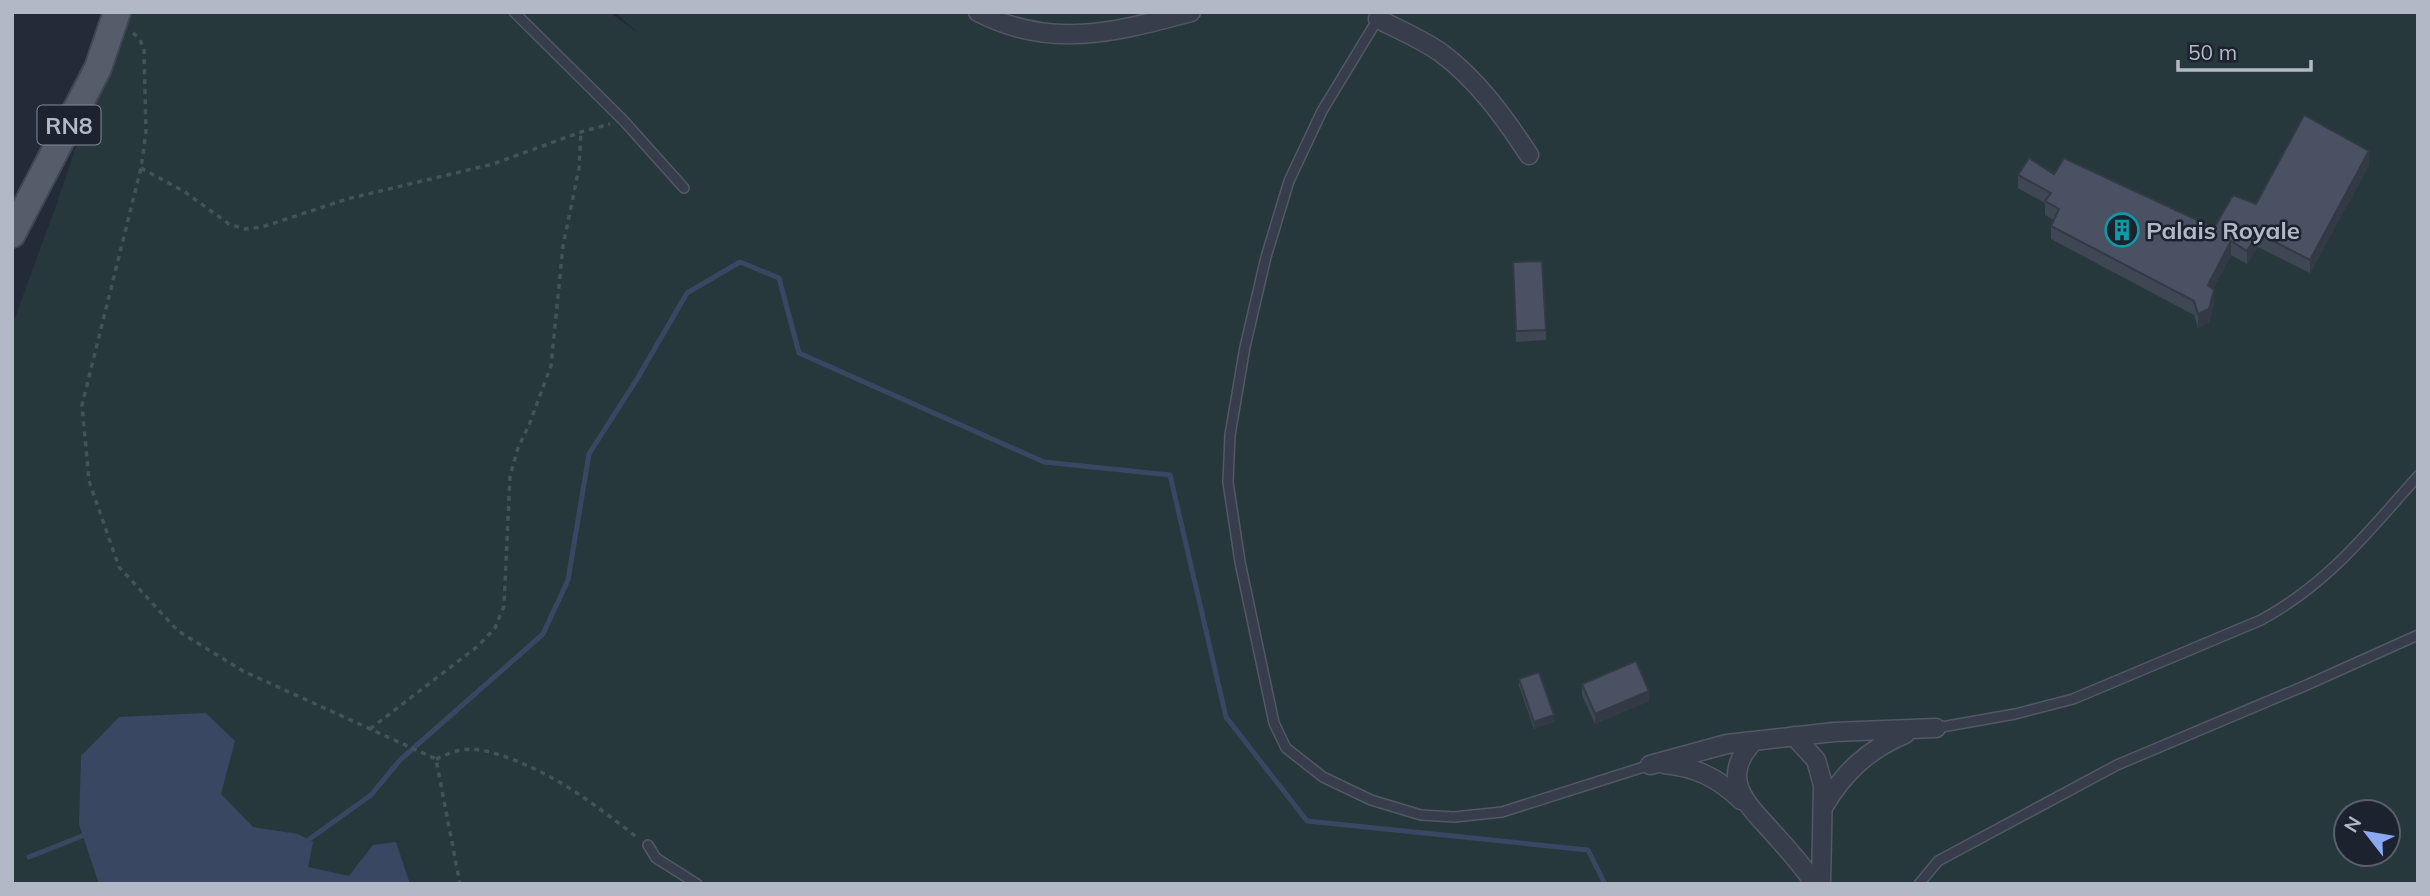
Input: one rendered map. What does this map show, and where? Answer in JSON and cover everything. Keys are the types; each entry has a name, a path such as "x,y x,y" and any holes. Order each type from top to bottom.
{"main road":[{"name":"RN8","path":"12,234 98,68 116,17"}],"street":[{"path":"978,12 999,23 1033,33 1091,35 1142,26 1191,12"},
{"path":"1379,16 1438,51 1465,72 1503,115 1529,155"},
{"path":"1650,765 1702,749 1794,736 1936,728"},
{"path":"1824,806 1844,776 1883,743 1907,734 1936,728"},
{"path":"1794,736 1815,760 1823,785 1821,884"},
{"path":"1748,807 1739,791 1737,773 1742,754 1753,742"},
{"path":"1650,765 1686,766 1725,784 1807,871 1815,884"}],"lane":[{"path":"514,12 623,120 684,188"},
{"path":"1379,16 1322,111 1289,181 1266,257 1245,347 1230,435 1228,482 1240,562 1274,723 1286,748 1323,777 1371,800 1421,815 1454,817 1502,813 1650,765"},
{"path":"1936,728 2015,714 2073,699 2261,620 2288,605 2323,579 2359,543 2418,475"},
{"path":"1919,884 1938,861 2116,765 2418,635"},
{"path":"648,845 656,858 697,884"}],"path":[{"path":"116,17 139,38 144,49 146,132 141,168 82,405 89,481 120,567 178,631 243,671 436,759 460,750 473,749 527,765 554,777 648,845"},
{"path":"141,168 185,192 229,224 245,229 262,227 346,199 493,164 623,120"},
{"path":"370,729 478,646 495,628 504,606 510,476 518,448 551,366 564,246 579,168 581,132"},
{"path":"436,759 460,884"}],"shaded area":[{"path":"121,12 609,12 638,33 615,12 2418,12 2418,884 12,884 12,326 58,200"}],"water":[{"path":"206,713 235,741 221,794 253,827 298,834 313,842 308,867 349,876 373,845 396,842 410,884 99,884 79,824 81,756 119,717"}],"building":[{"name":"Palais Royale","path":"2304,115 2369,151 2310,260 2258,233 2247,251 2231,241 2208,285 2214,290 2209,309 2198,314 2194,301 2051,226 2059,209 2045,201 2051,193 2018,175 2029,158 2054,174 2064,158 2214,228 2233,195 2256,204"},
{"path":"1542,261 1546,330 1516,331 1513,262"},
{"path":"1636,661 1649,691 1595,714 1582,684"},
{"path":"1539,672 1554,715 1534,722 1519,679"}],"waterway":[{"path":"304,843 371,795 400,760 543,634 568,580 589,454 687,293 740,262 779,278 799,353 1044,462 1170,475 1226,717 1307,821 1588,850 1605,884"},
{"path":"29,857 87,834"}],"place":[{"name":"Palais Royale","path":"2122,230"}]}
